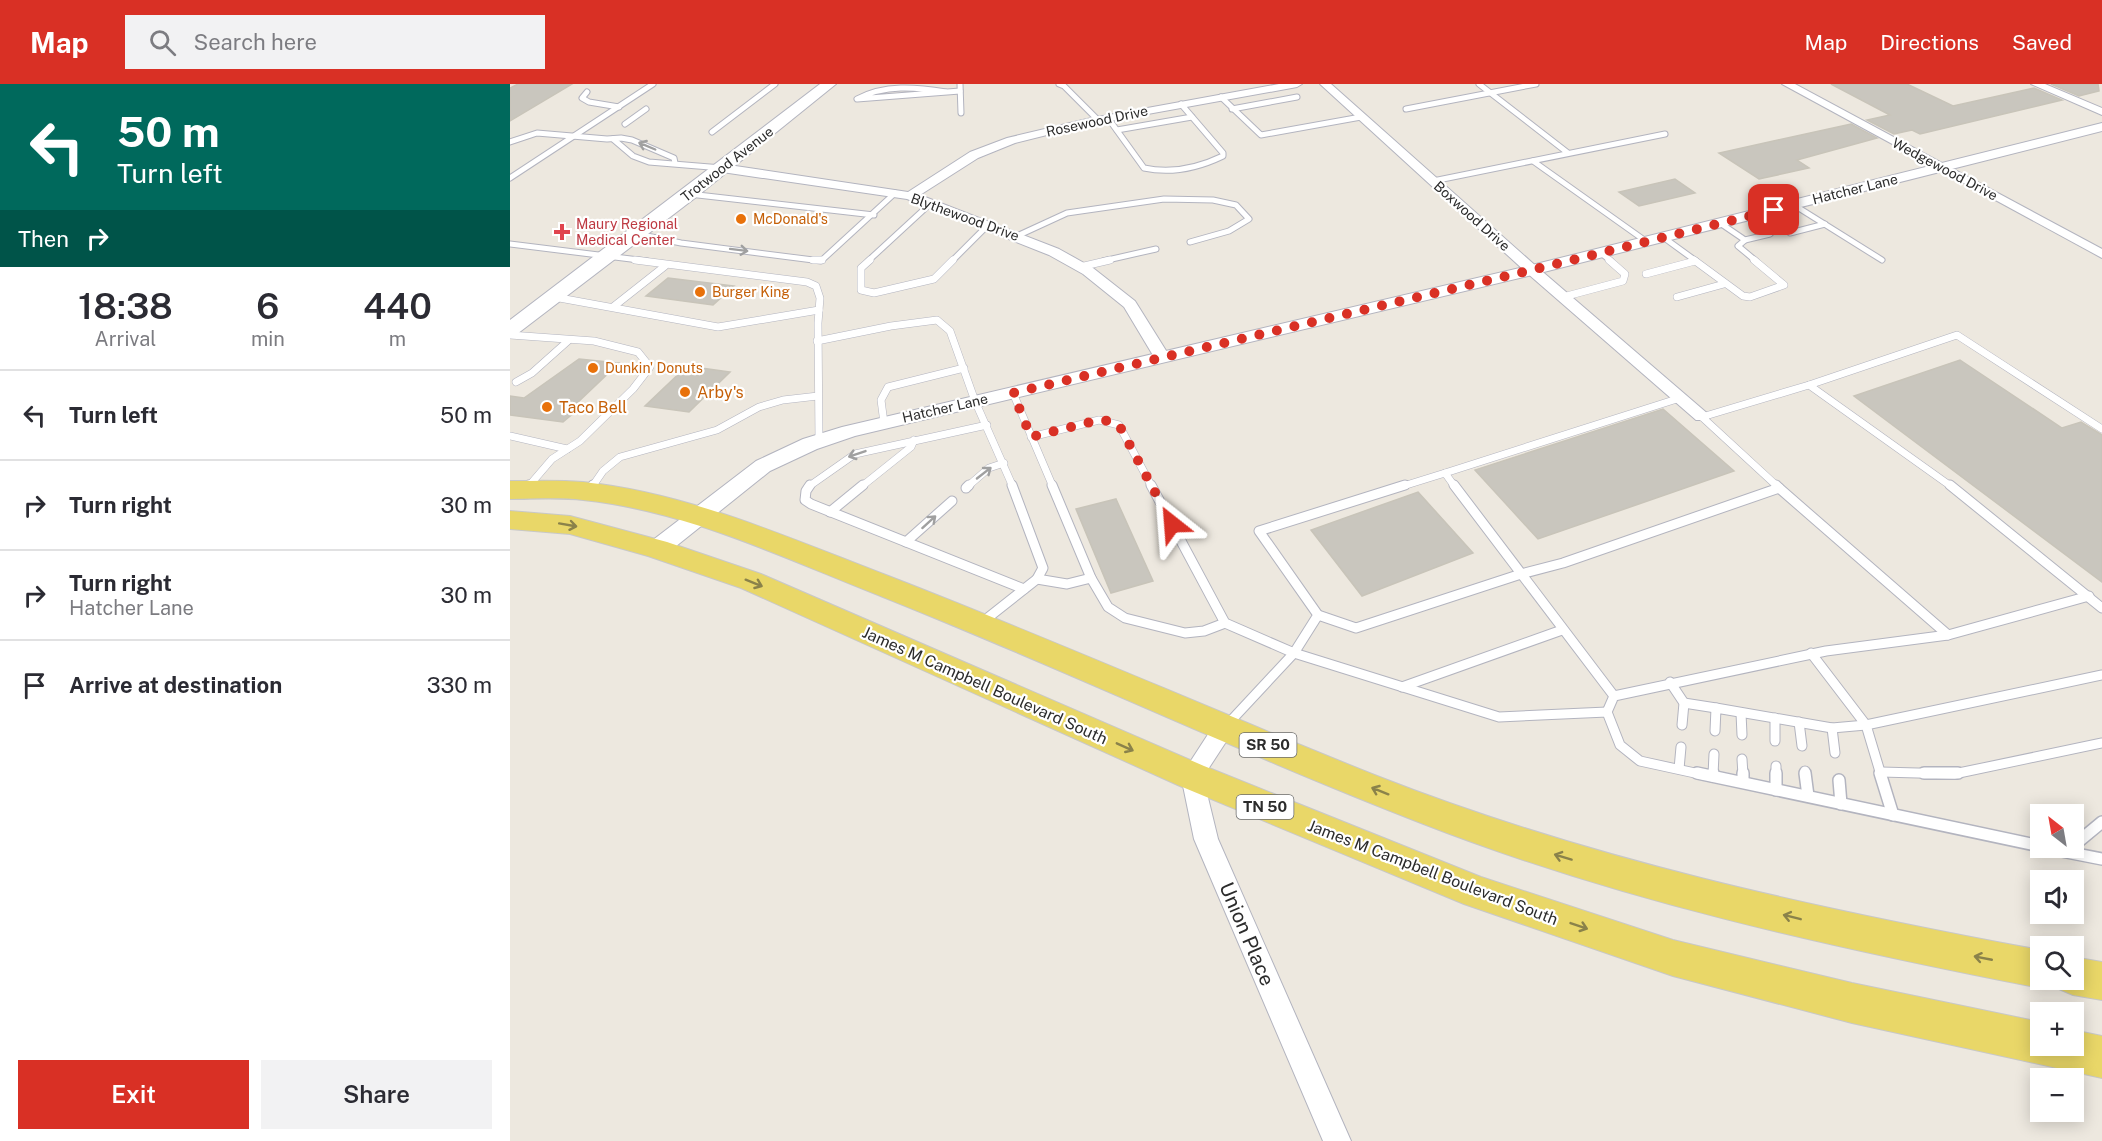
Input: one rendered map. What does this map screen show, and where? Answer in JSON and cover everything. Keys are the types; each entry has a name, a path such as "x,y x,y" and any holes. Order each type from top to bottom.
{"main road":[{"name":"Trotwood Avenue","path":"510,333 829,84"},
{"name":"SR 50","path":"518,490 588,492 646,502 702,516 980,624 1224,728 1435,814 1502,838 1631,878 1877,938 2030,967"},
{"name":"James M Campbell Boulevard South","path":"510,520 570,525 657,549 751,581 1289,818 1478,892 1674,958 1852,1003 2030,1041"},
{"path":"2084,978 2102,981"},
{"path":"2084,1053 2102,1057"}],"street":[{"path":"1209,84 1219,97"},
{"name":"Rosewood Drive","path":"910,196 974,155 1011,140 1103,119 1297,84"},
{"name":"Boxwood Drive","path":"1325,84 1532,270 1702,417"},
{"name":"Wedgewood Drive","path":"1786,84 2102,254"},
{"path":"2036,84 2102,112"},
{"name":"Hatcher Lane","path":"657,549 763,466 819,442 884,423 1532,270 2102,128"},
{"name":"Blythewood Drive","path":"722,168 910,196 1017,236 1054,252 1111,287 1130,304 1162,357"},
{"path":"1192,776 1224,728"},
{"name":"Union Place","path":"1192,776 1206,839 1337,1141"}],"lane":[{"path":"510,178 653,84"},
{"path":"712,132 775,84"},
{"path":"946,92 908,84 878,85 866,89 857,99 960,91"},
{"path":"960,84 961,113"},
{"path":"1059,84 1117,130 1144,168 1152,170 1178,169 1214,161 1223,156 1223,153 1181,104"},
{"path":"1479,84 1568,153"},
{"path":"1406,109 1536,84"},
{"path":"587,92 582,98 589,102 619,107"},
{"path":"1219,97 1262,135 1361,117"},
{"path":"1232,109 1297,97"},
{"path":"625,124 646,109"},
{"path":"1117,130 1192,117"},
{"path":"510,142 518,137 537,133 632,140 674,158 675,163"},
{"path":"1433,181 1665,134"},
{"path":"614,139 633,156 665,165 675,163 722,168"},
{"path":"1533,161 1655,239 1695,261 1738,294 1750,297 1784,285 1738,246 1744,240 1770,234 1773,231 1772,226 1754,214"},
{"path":"637,234 681,243 821,261 896,193"},
{"path":"689,194 874,214"},
{"path":"1017,236 1067,213 1164,199 1213,200 1236,205 1249,219 1241,226 1207,239 1190,242"},
{"path":"931,204 861,268 861,290 874,293 933,279 988,225"},
{"path":"1794,205 1881,260"},
{"path":"1720,223 1744,240"},
{"path":"1790,233 1825,224"},
{"path":"510,244 665,266 807,282 816,286 820,298 819,442"},
{"path":"1080,267 1156,249"},
{"path":"1563,297 1623,281 1625,274 1601,253"},
{"path":"1646,274 1695,261"},
{"path":"614,307 665,266"},
{"path":"1677,297 1724,284"},
{"path":"554,297 718,327 819,310"},
{"path":"818,341 891,326 937,320 950,331 975,401 1004,463 1043,568 1037,579 980,624"},
{"path":"510,333 594,341 638,352 650,367 633,389 580,441 552,459 518,490"},
{"path":"1702,417 1809,385 1957,335 2102,429"},
{"path":"512,383 532,374 569,340"},
{"path":"884,423 881,400 888,387 964,368"},
{"path":"1809,385 1964,496 2102,608"},
{"path":"1013,393 1090,578 1108,607 1125,618 1185,633 1204,631 1225,623"},
{"path":"588,492 603,471 620,457 717,430 759,407 783,400 818,396"},
{"path":"1680,398 1259,531 1318,615 1356,628 1521,574 1563,563 1779,488"},
{"path":"1702,417 1779,488 1948,635"},
{"path":"1031,437 1099,420 1119,425 1225,623 1294,653 1499,717 1607,712"},
{"path":"987,425 855,454 809,486 805,500 1024,589"},
{"path":"510,436 567,449"},
{"path":"830,512 911,447 914,440"},
{"path":"966,488 989,468 1004,463"},
{"path":"1445,473 1614,696"},
{"path":"906,542 952,501"},
{"path":"1037,579 1066,584 1090,578"},
{"path":"1614,696 1811,653 1948,635 2090,596"},
{"path":"1224,728 1294,653 1318,615"},
{"path":"1402,687 1562,630"},
{"path":"1811,653 1866,725 1893,815"},
{"path":"1684,703 1832,728 1866,725 2102,675"},
{"path":"1670,682 1684,703 1682,724"},
{"path":"1614,696 1607,712 1620,745 1641,761 2030,844"},
{"path":"1715,731 1716,708"},
{"path":"1741,713 1742,735"},
{"path":"1775,718 1775,741"},
{"path":"1799,722 1802,746"},
{"path":"1832,728 1835,753"},
{"path":"1881,772 1954,774 2102,743"},
{"path":"1679,769 1681,747"},
{"path":"1713,776 1714,754"},
{"path":"1742,759 1743,782"},
{"path":"1776,766 1776,790"},
{"path":"1805,771 1808,796"},
{"path":"1839,780 1841,804"},
{"path":"2084,837 2102,822"},
{"path":"2084,853 2102,859"}],"building":[{"path":"518,84 572,84 510,121 510,88"},
{"path":"1831,84 1907,84 1953,106 2034,88 2062,100 1920,134 1912,130 1894,134 1867,120 1890,115"},
{"path":"2051,84 2098,84 2099,91 2079,96"},
{"path":"1851,124 1877,138 1797,160 1809,168 1759,179 1719,153"},
{"path":"1675,179 1695,193 1639,206 1619,192"},
{"path":"668,278 734,286 713,305 646,296"},
{"path":"579,359 619,363 575,405 582,406 563,422 510,415 510,396 524,398"},
{"path":"1960,360 2062,428 2081,422 2102,435 2102,582 1854,396"},
{"path":"687,366 730,372 689,412 645,406"},
{"path":"1663,409 1734,471 1538,539 1475,470"},
{"path":"1418,492 1473,553 1362,596 1311,530"},
{"path":"1116,499 1153,581 1111,593 1076,509"}],"place":[{"name":"McDonald's","path":"741,219"},
{"name":"Maury Regional Medical Center","path":"562,232"},
{"name":"Burger King","path":"700,292"},
{"name":"Dunkin' Donuts","path":"593,368"},
{"name":"Arby's","path":"685,392"},
{"name":"Taco Bell","path":"547,407"}],"route":[{"path":"1172,524 1119,425 1099,420 1031,437 1013,393 1774,210"}]}
